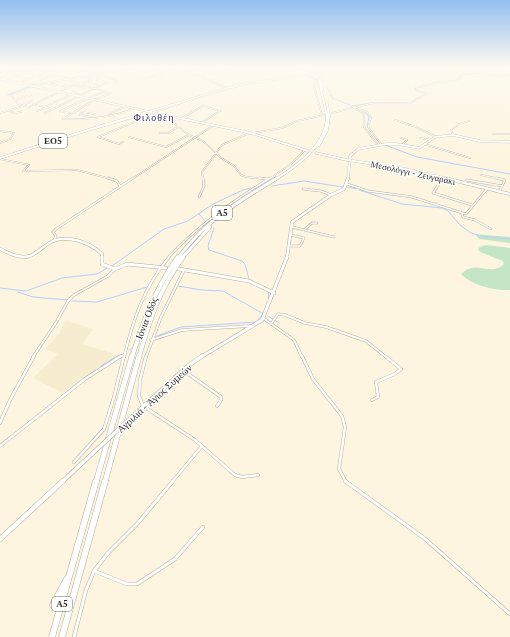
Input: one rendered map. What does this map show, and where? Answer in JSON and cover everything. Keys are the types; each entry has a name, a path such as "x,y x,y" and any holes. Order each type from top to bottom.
{"highway":[{"name":"Ιόνια Οδός","path":"52,637 133,353 146,314 174,263 199,234 232,206 295,166 317,144 324,130 327,117 321,96"},
{"name":"Ιόνια Οδός","path":"62,637 142,343 158,299 177,265 210,227 241,203 299,165 320,144 328,129 330,118 325,96"},
{"path":"53,605 71,570"}],"main road":[{"path":"76,96 136,110 154,112"},
{"name":"ΕΟ5","path":"0,158 139,114 154,112 201,96"},
{"path":"141,111 154,112 172,118 252,133 308,151"},
{"path":"290,226 293,220 331,195 344,189 347,184 352,154 357,150 381,144 402,145 418,148 436,137 452,135 480,142 510,142"},
{"name":"Μεσολόγγι - Ζευγαράκι","path":"316,153 350,161 392,167 510,194"},
{"name":"Αγριλιά - Άγιος Συμεών","path":"0,539 142,406 183,370 210,351 254,327 263,318 286,261 289,246 290,226"},
{"path":"0,249 26,257 54,240 67,237 84,243 101,253 102,264 109,268 115,269 127,264 166,268"},
{"path":"179,269 249,281 274,292"}],"street":[{"path":"12,96 18,104 35,108"},
{"path":"15,100 29,96"},
{"path":"29,107 54,96"},
{"path":"37,111 69,96"},
{"path":"44,113 76,96"},
{"path":"69,113 60,111 95,96"},
{"path":"104,96 94,100 63,119 107,116 133,109"},
{"path":"123,142 119,144 98,137 154,112 203,96"},
{"path":"198,197 204,186 202,172 221,146 252,133 282,128 297,121 323,115 317,96"},
{"path":"332,112 375,103 410,104 424,96"},
{"path":"0,113 32,101"},
{"path":"35,105 54,109"},
{"path":"180,119 203,106 220,111 201,123"},
{"path":"107,116 124,107"},
{"path":"352,107 362,111 365,115 366,119 364,127 378,145"},
{"path":"354,107 365,110 369,115 371,119 368,127 381,144"},
{"path":"9,110 14,113 21,112"},
{"path":"76,111 94,114"},
{"path":"81,118 92,112"},
{"path":"79,133 147,112"},
{"path":"83,113 80,115 93,117"},
{"path":"172,118 178,127 189,135 203,141 215,153 233,165 244,177 269,179"},
{"path":"395,120 419,127 424,132 436,137"},
{"path":"452,135 451,130 454,127 461,122 469,121"},
{"path":"54,240 56,236 53,233 54,231 214,125"},
{"path":"160,133 168,133 178,127"},
{"path":"0,131 14,133 10,139 0,143"},
{"path":"493,134 510,134"},
{"path":"129,137 166,147 189,135"},
{"path":"401,138 406,140 402,145"},
{"path":"420,138 430,140"},
{"path":"424,144 470,158"},
{"path":"74,462 104,429 142,299 161,267 207,221 225,207 291,164 305,150"},
{"path":"0,158 29,165 23,170 24,171 52,172 61,170 78,170 117,181 120,186"},
{"path":"481,174 505,180 499,192"},
{"path":"442,179 433,194 472,204"},
{"path":"464,184 467,180 502,186"},
{"path":"347,184 368,191 412,197 451,209 462,214 463,217 475,220 491,229"},
{"path":"303,189 321,191 331,195"},
{"path":"462,214 467,214 472,204 487,189"},
{"path":"304,230 312,223 317,223"},
{"path":"290,226 334,237"},
{"path":"289,246 300,246 304,239 302,237 290,235"},
{"path":"0,422 10,400 41,344 57,321 68,301 74,295 108,276 115,269"},
{"path":"184,270 164,307 151,340 138,392 139,401 142,406 202,446 235,474 242,478 258,475"},
{"path":"273,322 278,314 285,315 304,323 319,325 351,337 364,340 390,358 402,369 396,374 376,382 378,397 372,400"},
{"path":"263,318 273,322 294,340 313,379 342,416 345,427 339,470 344,480 424,538 510,614"},
{"path":"151,340 182,330 254,327"},
{"path":"0,446 85,380 125,354"},
{"path":"183,370 221,397 221,400 217,406"},
{"path":"74,637 86,590 94,571 108,553 137,524 202,446"},
{"path":"94,571 128,584 137,584 174,559 203,527"}],"shaded area":[{"path":"67,321 93,329 82,344 117,355 63,393 35,379 34,377 58,354 45,349 60,333 64,322"}],"green space":[{"path":"475,234 510,237 510,243 479,239"},
{"path":"486,245 510,248 510,290 477,284 465,278 461,274 473,268 478,267 493,269 499,268 504,264 503,261 480,252 478,249"}],"waterway":[{"path":"331,96 332,98 350,105"},
{"path":"418,98 422,96"},
{"path":"413,101 417,98"},
{"path":"351,106 372,103"},
{"path":"364,111 369,117 367,126 371,132"},
{"path":"376,139 380,143"},
{"path":"385,145 417,157 510,174"},
{"path":"272,186 304,181 343,187"},
{"path":"347,187 356,189"},
{"path":"112,266 164,229 188,221 213,204 243,190 251,188"},
{"path":"359,190 402,204 442,208 448,211 461,226 471,233 484,237 510,239"},
{"path":"199,214 205,221"},
{"path":"214,228 208,246 209,250 242,261 245,264 249,279"},
{"path":"0,288 26,291 62,278 97,274 109,267"},
{"path":"178,286 202,290 223,291 262,313"},
{"path":"72,301 97,302 147,287"},
{"path":"18,292 33,297 68,300"},
{"path":"157,336 181,327 256,322 264,312 269,296 268,292"},
{"path":"268,316 279,323"},
{"path":"101,366 119,355"},
{"path":"88,376 95,370"},
{"path":"44,410 80,381"}],"district":[{"name":"Φιλοθέη","path":"154,117"}]}
